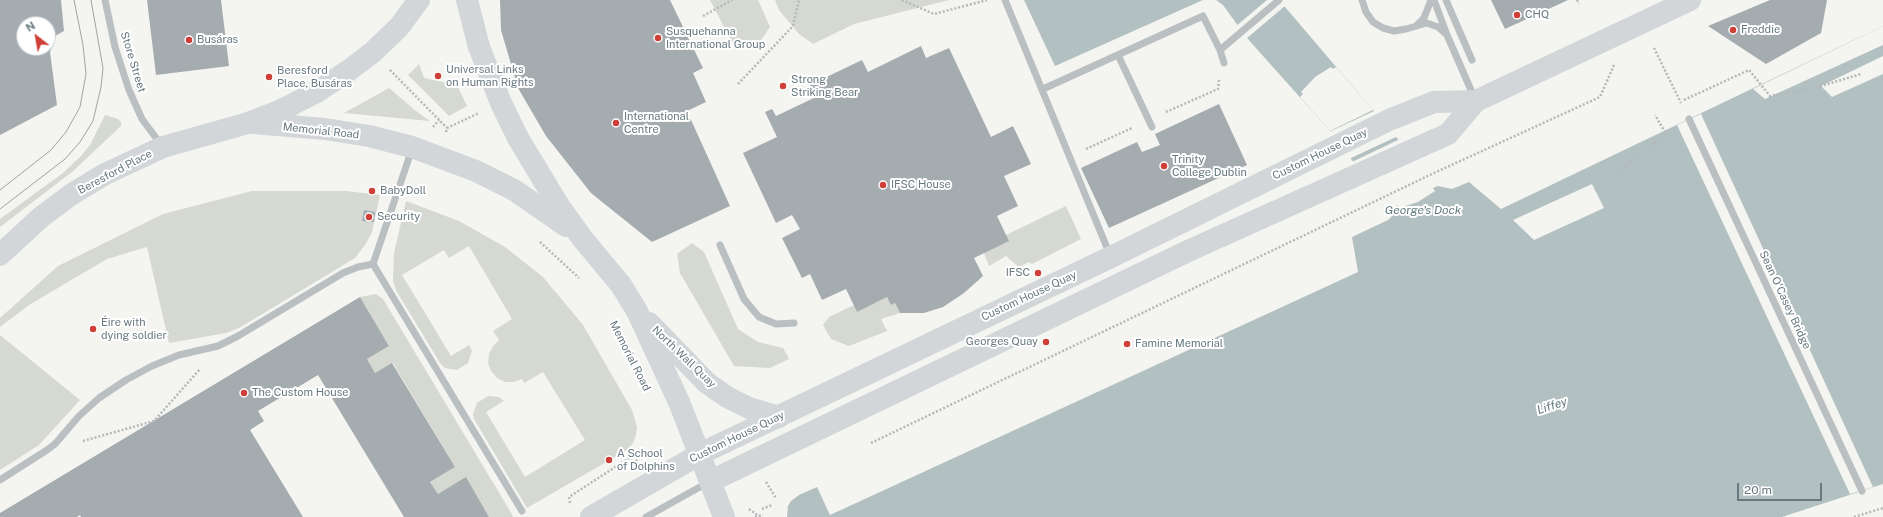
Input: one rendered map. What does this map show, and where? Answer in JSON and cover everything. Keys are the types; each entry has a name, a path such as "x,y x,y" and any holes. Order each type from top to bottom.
{"main road":[{"name":"Memorial Road","path":"248,123 297,102 348,72 373,52 399,27 419,0"},
{"name":"Memorial Road","path":"467,0 479,47 501,103 538,173 582,238 621,285 637,311 679,402 724,517"},
{"name":"Custom House Quay","path":"711,481 1188,251 1448,134 1476,101 1632,26 1690,0"},
{"name":"Custom House Quay","path":"590,517 700,454 1111,257 1388,120 1434,102 1476,101"},
{"name":"Beresford Place","path":"0,255 41,217 72,194 105,174 163,147 248,123"},
{"name":"Memorial Road","path":"248,123 325,129 369,136 412,147 476,171 514,190 549,213 582,238"},
{"name":"North Wall Quay","path":"637,311 707,383 727,397 749,408 779,416"}],"street":[{"name":"Store Street","path":"105,0 115,46 129,90 142,118 163,147"},
{"path":"1005,0 1111,257"},
{"path":"1220,50 1279,0"},
{"path":"1362,0 1366,12 1373,22 1383,28 1394,31 1406,29 1427,22 1447,35"},
{"path":"1416,25 1424,18 1431,0"},
{"path":"1434,0 1447,35 1476,101"},
{"path":"1446,0 1472,60"},
{"path":"1043,89 1203,16 1220,50 1224,63"},
{"path":"1118,55 1152,127"},
{"name":"Sean O'Casey Bridge","path":"1689,119 1862,491"},
{"path":"412,147 373,264 522,511"},
{"path":"720,245 744,299 759,317 776,324 794,323"},
{"path":"0,480 48,450 79,416 99,398 126,380 152,366 172,358 223,344 344,273 358,267 373,264"},
{"name":"Custom House Quay","path":"646,517 711,481"}],"path":[{"path":"703,16 732,0"},
{"path":"738,84 793,26 799,0"},
{"path":"902,0 934,14 987,0"},
{"path":"1577,0 1579,4"},
{"path":"871,443 1434,173 1600,97 1632,26"},
{"path":"1654,48 1680,102 1749,70 1770,96 1821,86 1861,74"},
{"path":"395,76 447,128 480,112"},
{"path":"1595,190 1666,134 1660,121 1655,115"},
{"path":"430,131 439,120"},
{"path":"540,241 582,281"},
{"path":"48,450 154,421 223,344"},
{"path":"570,503 569,497 633,455 637,462"},
{"path":"626,460 629,466"},
{"path":"765,480 776,498"},
{"path":"762,508 772,505"},
{"path":"1854,517 1883,508"},
{"path":"755,517 763,515"}],"shaded area":[{"path":"710,0 758,0 770,27 759,43 749,48 733,44"},
{"path":"775,0 949,0 854,24 813,44 799,34 779,10"},
{"path":"419,64 424,78 457,85 467,106 449,116 408,75"},
{"path":"389,88 416,111 430,121 344,113"},
{"path":"105,115 118,119 121,122 121,126 72,172 0,227 0,219 63,173 81,156 90,145"},
{"path":"252,191 346,191 380,195 372,232 365,245 355,258 239,328 226,333 169,343 147,247 107,259 29,305 0,327 0,318 58,266 163,214"},
{"path":"406,201 459,221 505,247 543,277 583,325 632,410 637,427 636,435 633,443 627,450 527,508 474,419 473,414 477,403 488,396 499,397 504,401 486,412 525,477 585,440 543,372 524,383 522,379 514,382 505,382 497,378 491,371 488,363 489,354 493,346 499,340 493,331 512,319 469,246 449,258 444,250 402,275 451,356 469,345 472,351 468,363 457,370 445,368 440,363 397,292 393,281 394,253"},
{"path":"1066,206 1081,239 1032,264 1029,262 1019,267 1006,256 989,266 984,253 1006,235"},
{"path":"692,243 704,252 738,329 758,342 783,348 789,359 770,368 734,366 680,273 677,254"},
{"path":"376,294 383,299 513,516 512,517 489,517 466,478 438,494 430,482 455,467 393,363 375,373 367,359 389,346 360,297"},
{"path":"887,297 891,305 895,303 900,313 881,319 887,331 849,346 831,339 823,325 829,317 854,305 857,312"},
{"path":"0,335 80,400 39,445 0,470"}],"water":[{"path":"1024,0 1203,0 1055,66"},
{"path":"1216,0 1279,0 1438,186 1452,189 1469,182 1501,209 1883,26 1883,484 1782,517 759,517 788,506 791,501 799,495 817,487 830,515 1358,272 1352,237 1388,220 1394,214 1395,207 1374,189 1330,131 1247,38 1223,5"}],"pier":[{"path":"1267,0 1281,0 1286,5 1246,39 1235,27"},
{"path":"1883,26 1883,45 1765,99 1753,89"},
{"path":"1883,56 1883,74 1832,97 1821,86"},
{"path":"1331,67 1333,69 1336,67 1373,110 1330,131 1300,97 1303,94 1301,92 1315,77"},
{"path":"1376,110 1398,136 1349,159 1329,132"},
{"path":"1701,114 1873,487 1850,494 1677,125"},
{"path":"1400,139 1438,186 1433,188 1435,191 1418,202 1399,208 1398,205 1395,207 1374,189 1372,190 1352,162"},
{"path":"1592,184 1604,208 1534,240 1513,220"},
{"path":"788,506 787,517 758,517 771,512"}],"building":[{"path":"0,0 61,0 64,31 56,35 56,16 16,16 16,56 51,56 57,105 0,135"},
{"name":"Busáras","path":"147,0 221,0 229,66 156,75"},
{"name":"International Centre","path":"500,0 670,0 703,68 693,73 706,102 687,111 730,206 652,242 591,193 546,136 518,88 501,30"},
{"name":"CHQ","path":"1491,0 1568,0 1505,29"},
{"path":"1770,0 1827,0 1821,33 1766,64 1708,26"},
{"name":"IFSC House","path":"921,46 926,58 949,48 991,137 1013,126 1031,164 1004,176 1018,206 997,216 1009,241 974,258 983,276 964,293 943,307 924,313 900,313 895,303 891,305 887,297 857,312 846,289 822,300 810,274 802,278 782,238 800,229 792,215 776,223 743,153 777,137 765,112 772,109 776,116 816,97 810,85 862,60 868,72"},
{"name":"Trinity College Dublin","path":"1219,104 1247,165 1109,228 1081,168 1137,142 1142,152 1160,145 1155,134"},
{"name":"Security","path":"364,210 375,212 374,222 362,221"},
{"name":"The Custom House","path":"360,297 389,346 367,359 375,373 392,363 455,467 430,482 438,494 466,477 489,517 404,517 318,375 258,411 264,421 250,430 303,517 81,517 80,515 77,517 0,517 0,513"}],"tram line":[{"path":"0,190 51,150 66,132 80,107 86,74 83,45 74,0"},
{"path":"0,209 65,159 80,142 93,121 101,87 103,68 91,0"}],"place":[{"name":"CHQ","path":"1517,15"},
{"name":"Freddie","path":"1733,30"},
{"name":"Susquehanna International Group","path":"658,38"},
{"name":"Busáras","path":"189,40"},
{"name":"Universal Links on Human Rights","path":"438,76"},
{"name":"Beresford Place, Busáras","path":"269,77"},
{"name":"Strong Striking Bear","path":"783,86"},
{"name":"International Centre","path":"616,123"},
{"name":"Trinity College Dublin","path":"1164,166"},
{"name":"IFSC House","path":"883,185"},
{"name":"BabyDoll","path":"372,191"},
{"name":"Security","path":"369,217"},
{"name":"IFSC","path":"1038,273"},
{"name":"Éire with dying soldier","path":"93,329"},
{"name":"Georges Quay","path":"1046,342"},
{"name":"Famine Memorial","path":"1127,344"},
{"name":"The Custom House","path":"244,393"},
{"name":"A School of Dolphins","path":"609,460"}],"water label":[{"name":"George's Dock","path":"1423,210"},
{"name":"Liffey","path":"1552,406"}]}
